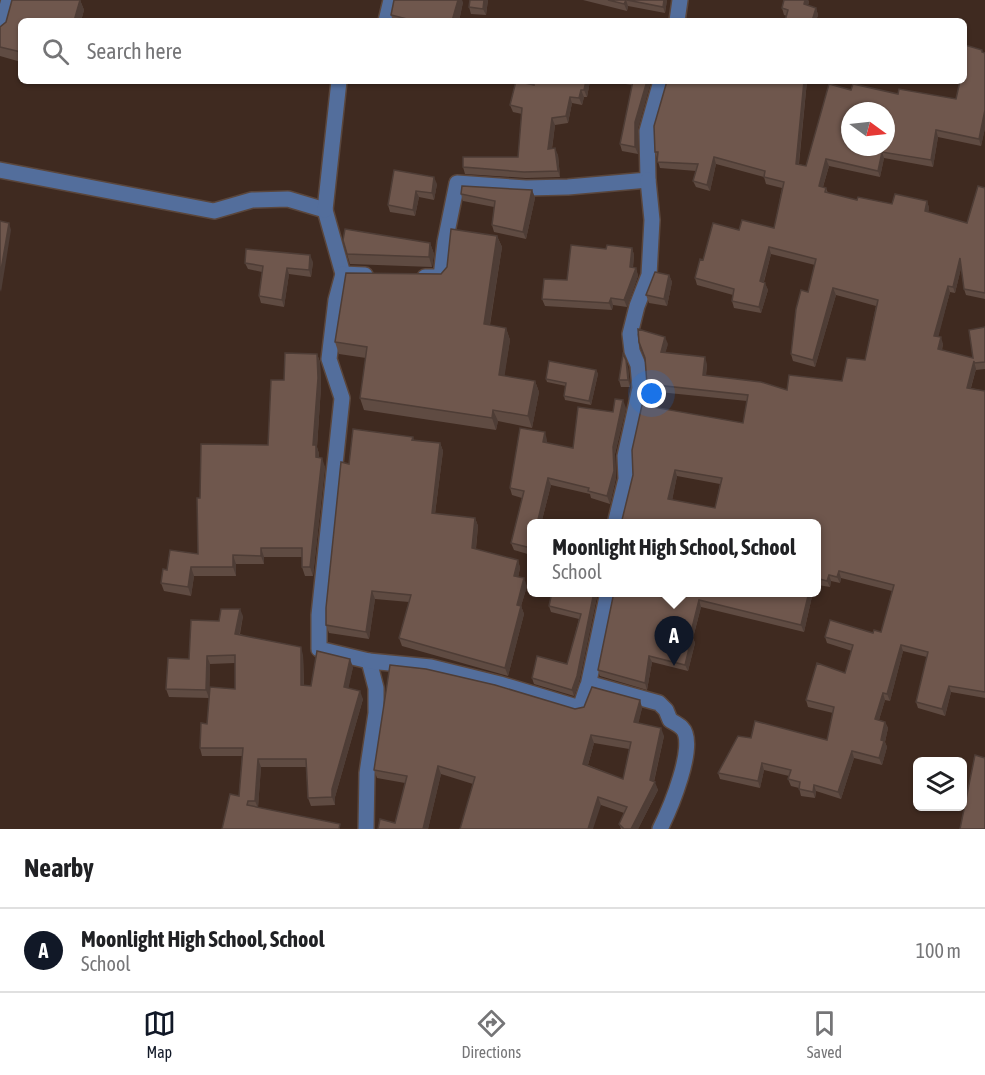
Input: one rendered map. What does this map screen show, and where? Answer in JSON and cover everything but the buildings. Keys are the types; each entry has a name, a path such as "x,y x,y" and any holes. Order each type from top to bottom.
{"street":[{"path":"0,30 9,0"},
{"path":"388,18 391,0"},
{"path":"677,18 680,0"},
{"path":"339,84 324,210 343,274 336,300 329,359 342,398 319,615 319,649 369,661 430,667 500,684 580,708 588,686 607,597"},
{"path":"616,519 626,479 625,456 640,388 638,365 632,351 630,334 637,306 649,275 652,220 647,131 660,84"},
{"path":"0,170 214,211 252,200 288,199 324,210"},
{"path":"408,276 441,277 445,242 458,183 526,188 648,180"},
{"path":"343,274 376,275"},
{"path":"366,829 367,773 376,713 376,688 369,661"},
{"path":"588,686 591,684 659,703 666,710 669,720 682,727 686,734 682,771 674,800 660,829"}],"place":[{"name":"Moonlight High School, School","path":"674,666"}]}
